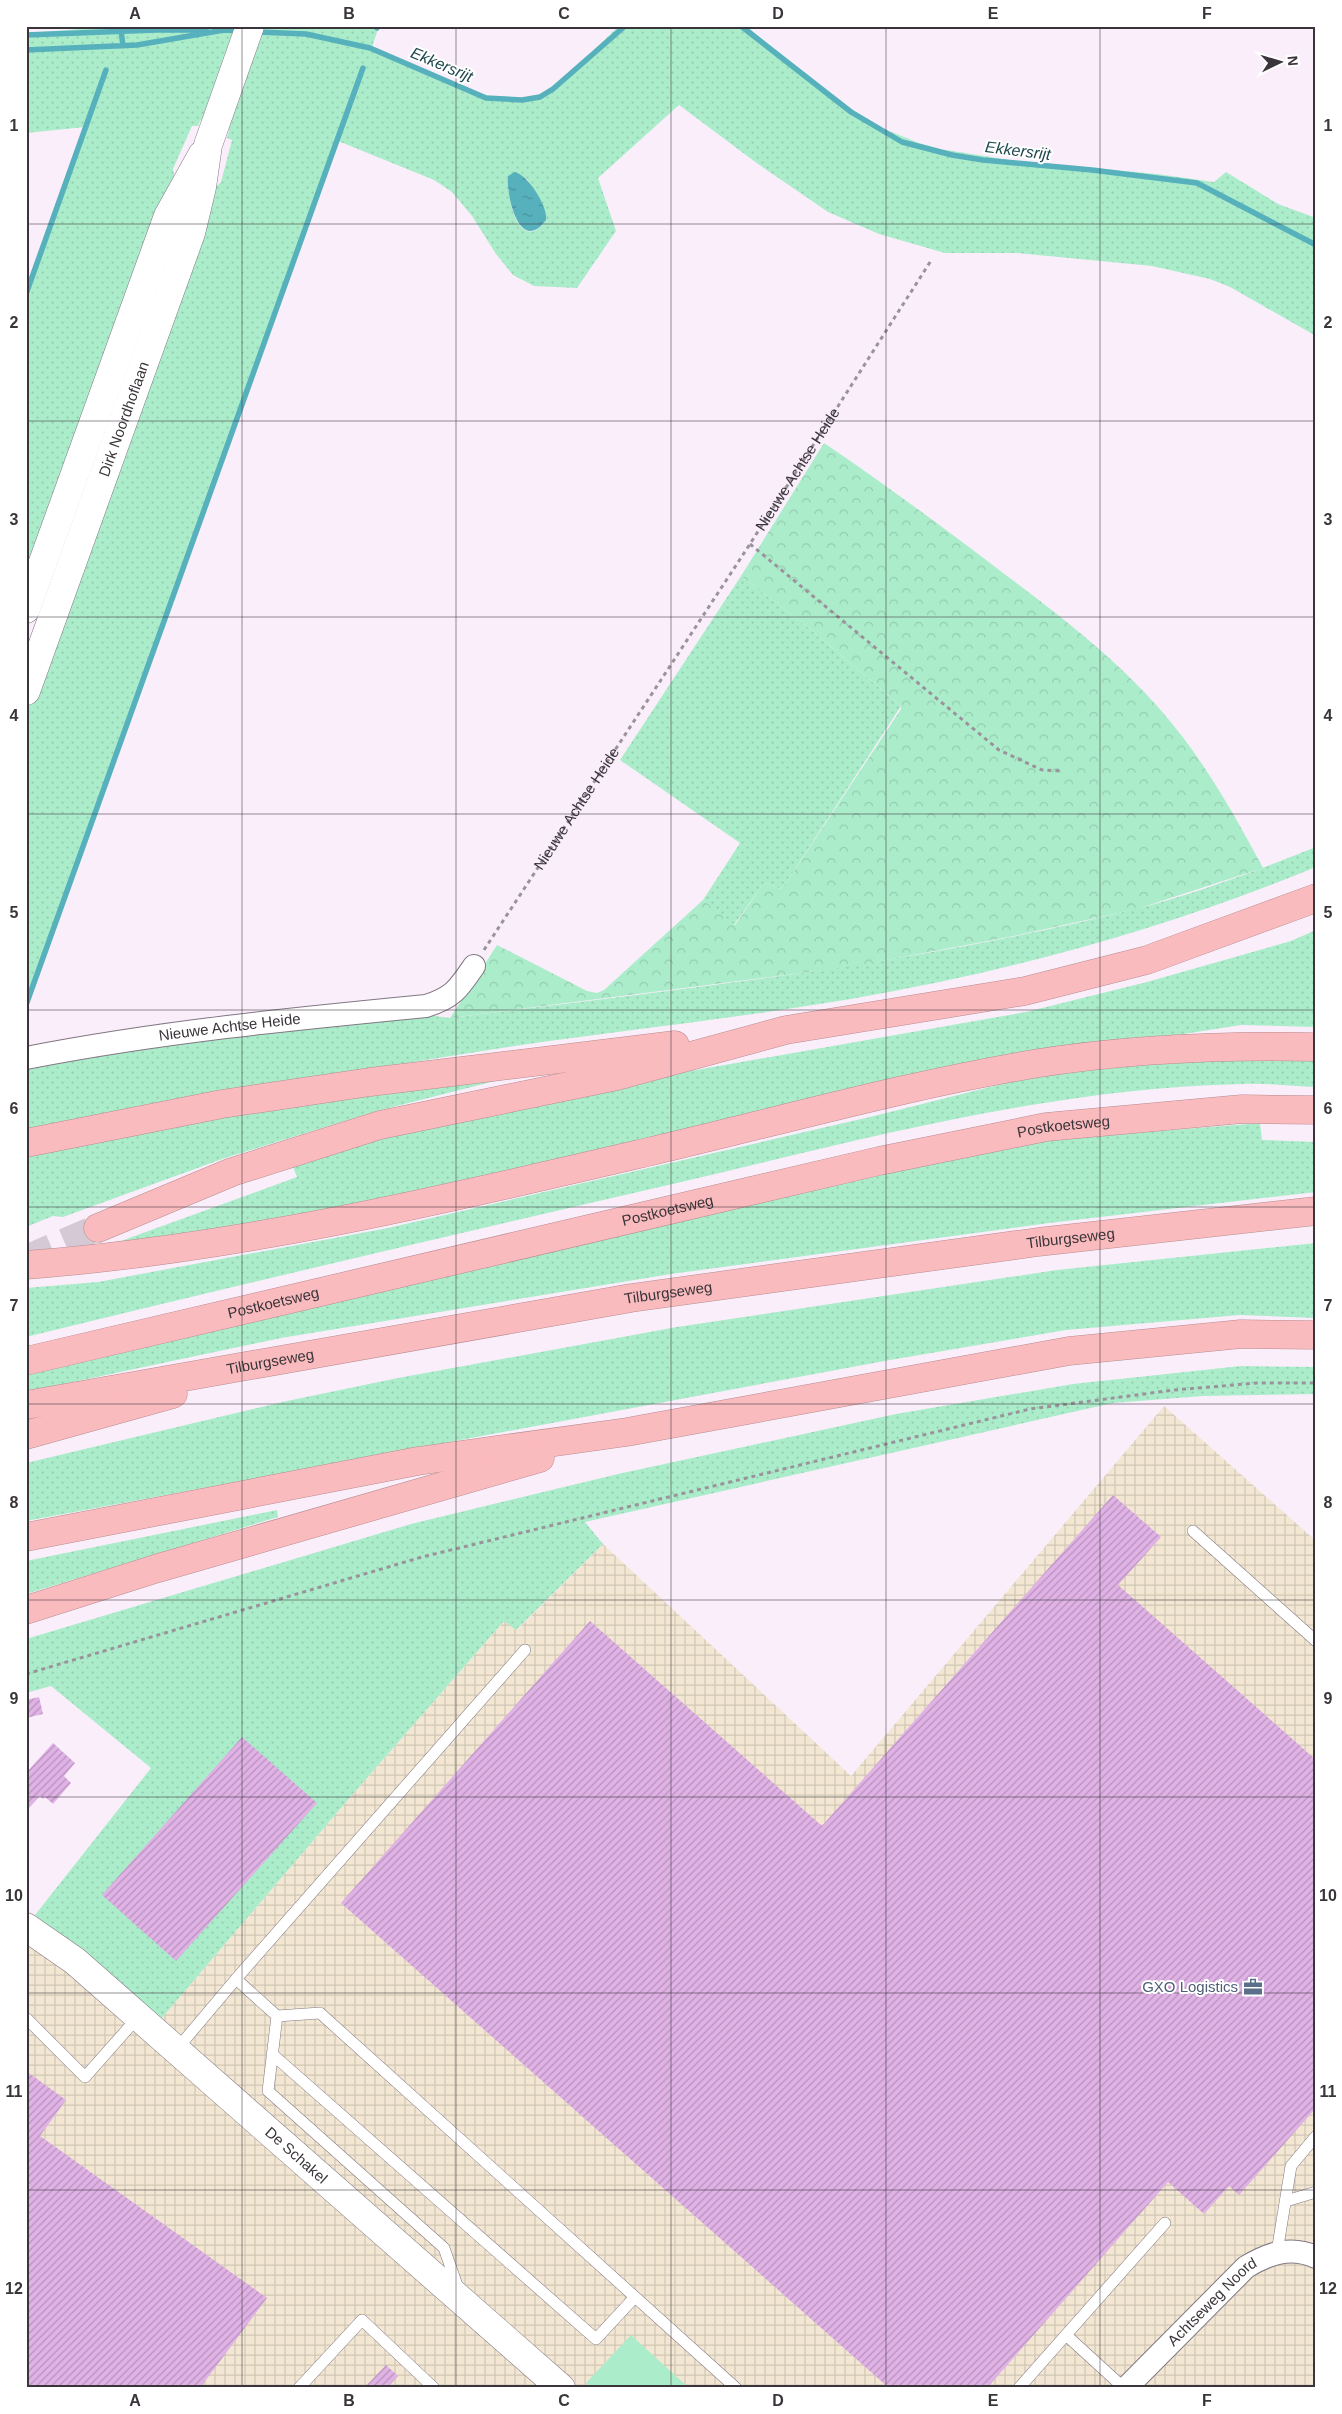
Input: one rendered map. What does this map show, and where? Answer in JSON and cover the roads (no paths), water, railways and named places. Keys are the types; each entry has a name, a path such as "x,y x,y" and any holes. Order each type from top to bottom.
{"highway":[{"path":"26,1143 222,1104 370,1082 786,1030 1025,992 1147,960 1316,898"},
{"path":"98,1228 232,1172 380,1125 617,1076 786,1030"},
{"path":"26,1265 58,1263 259,1236 377,1213 638,1155 867,1099 1033,1064 1122,1053 1238,1045 1316,1047"},
{"name":"Postkoetsweg","path":"26,1360 879,1161 1046,1127 1242,1109 1316,1110"},
{"name":"Tilburgseweg","path":"26,1405 631,1298 1038,1242 1316,1211"},
{"path":"26,1537 418,1461 627,1432 1068,1351 1241,1334 1316,1335"},
{"path":"26,1435 319,1353"},
{"path":"26,1610 155,1569 627,1432"}],"street":[{"name":"Dirk Noordhoflaan","path":"26,691 191,233 202,187 208,145 250,26"},
{"name":"Dirk Noordhoflaan","path":"26,609 168,216 187,178 208,145"},
{"name":"Nieuwe Achtse Heide","path":"26,1058 80,1047 224,1026 426,1006 444,1000 458,990 474,966"},
{"name":"De Schakel","path":"26,1927 75,1961 561,2388"},
{"name":"Achtseweg Noord","path":"1125,2388 1246,2267 1263,2257 1277,2252 1303,2251 1316,2257"}],"lane":[{"path":"1193,1531 1316,1641"},
{"path":"177,2049 236,1979 525,1650"},
{"path":"236,1979 276,2016 320,2013 736,2388"},
{"path":"26,2018 85,2076 138,2016"},
{"path":"276,2016 268,2091 444,2248 461,2299"},
{"path":"272,2054 596,2339 635,2297"},
{"path":"1277,2252 1291,2166 1316,2136"},
{"path":"1286,2201 1316,2192"},
{"path":"1019,2388 1166,2223"},
{"path":"299,2388 362,2320 434,2388"},
{"path":"1066,2335 1125,2388"}],"water":[{"path":"515,172 526,179 541,200 546,220 537,229 529,231 522,227 516,219 509,197 508,185 508,176"}],"waterway":[{"name":"Ekkersrijt","path":"257,32 306,34 370,48 486,98 522,100 540,97 553,89 625,26"},
{"name":"Ekkersrijt","path":"741,26 851,112 902,142 952,155 983,160 1092,170 1197,183 1316,245"},
{"path":"121,30 123,46"},
{"name":"Ekkersrijt","path":"26,35 206,30"},
{"name":"Ekkersrijt","path":"26,50 137,45 224,30 240,31"},
{"path":"26,1005 363,68"},
{"path":"26,294 106,70"}],"tunnel":[{"path":"26,1259 98,1228"}],"place":[{"name":"GXO Logistics","path":"1253,1987"}]}
